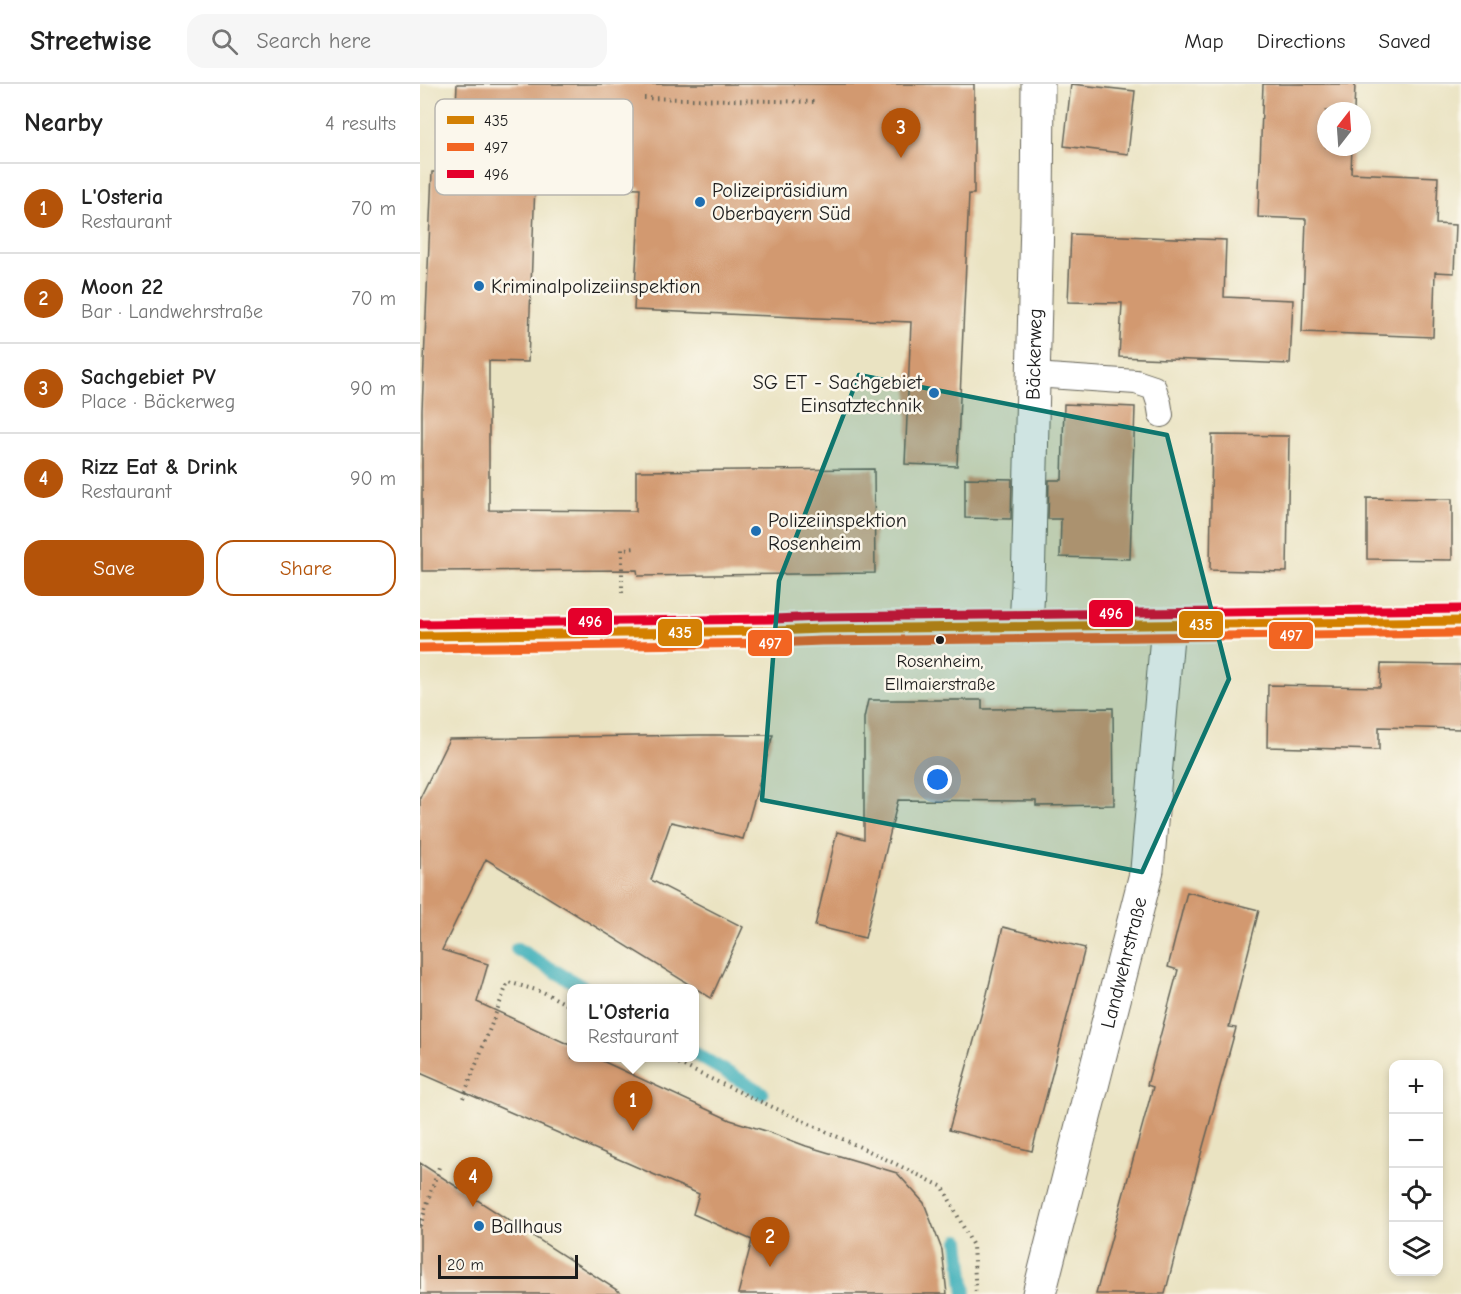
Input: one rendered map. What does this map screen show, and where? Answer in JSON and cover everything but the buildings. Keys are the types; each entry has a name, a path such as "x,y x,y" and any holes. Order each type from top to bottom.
{"street":[{"name":"Bäckerweg","path":"1026,626 1034,375 1038,84"},
{"path":"420,636 1461,621"},
{"name":"Landwehrstraße","path":"1039,1294 1147,870 1168,624"}],"lane":[{"path":"1034,375 1136,382 1154,388 1161,415"}],"path":[{"path":"644,98 815,102"},
{"path":"622,633 622,549 637,548"},
{"path":"463,1098 507,982 543,992 567,1004"},
{"path":"676,1062 943,1187 973,1246 976,1294"},
{"path":"420,1226 440,1164"}],"highlighted area":[{"path":"859,375 1167,435 1229,679 1142,872 762,800 779,581"}],"waterway":[{"path":"517,949 577,984"},
{"path":"699,1056 762,1093"},
{"path":"959,1241 965,1294"}],"transit line":[{"name":"496","path":"420,624 1461,609"},
{"name":"435","path":"420,636 1461,621"},
{"name":"497","path":"420,648 1461,633"}],"place":[{"name":"Sachgebiet PV","path":"901,158"},
{"name":"Polizeipräsidium Oberbayern Süd","path":"700,202"},
{"name":"Kriminalpolizeiinspektion","path":"479,286"},
{"name":"SG ET - Sachgebiet Einsatztechnik","path":"934,393"},
{"name":"Polizeiinspektion Rosenheim","path":"756,531"},
{"name":"Rosenheim, Ellmaierstraße","path":"940,640"},
{"name":"L'Osteria","path":"633,1131"},
{"name":"Rizz Eat & Drink","path":"473,1207"},
{"name":"Ballhaus","path":"479,1226"},
{"name":"Moon 22","path":"770,1267"}]}
